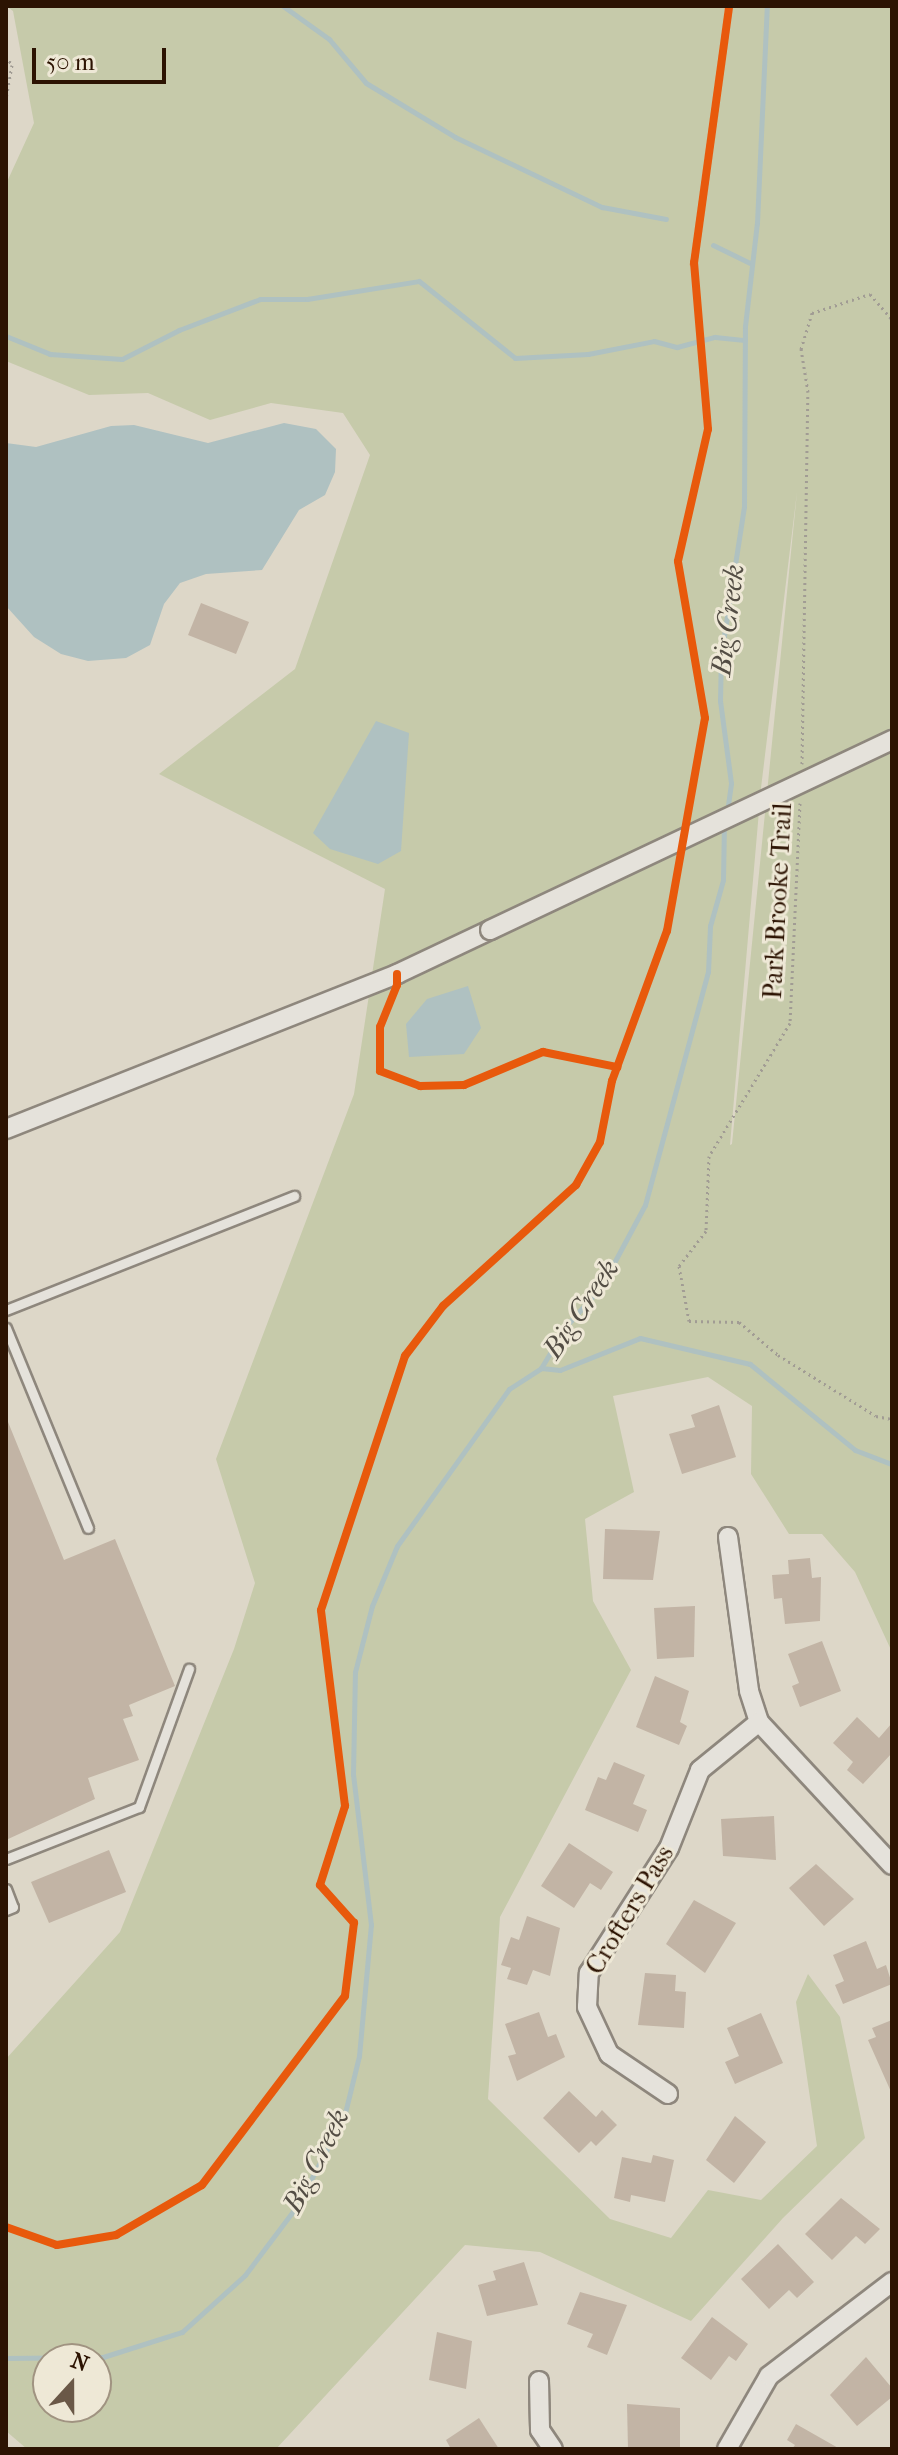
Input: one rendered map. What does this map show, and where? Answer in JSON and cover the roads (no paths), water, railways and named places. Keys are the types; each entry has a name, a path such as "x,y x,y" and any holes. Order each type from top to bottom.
{"street":[{"path":"6,1129 397,974 892,740"},
{"path":"728,1537 749,1691 759,1722 892,1865"},
{"name":"Crofters Pass","path":"668,2094 609,2054 587,2007 589,1973 669,1848 700,1770 759,1722"},
{"path":"727,2449 769,2376 892,2282"},
{"path":"539,2381 540,2430 553,2449"}],"lane":[{"path":"6,1310 294,1196"},
{"path":"6,1328 88,1528"},
{"path":"6,1859 139,1807 189,1669"},
{"path":"6,1889 13,1907 6,1910"}],"waterway":[{"path":"283,6 329,39 366,83 455,137 602,207 666,219"},
{"name":"Big Creek","path":"727,812 731,783 720,701 721,655 744,507 745,326 757,223 767,6"},
{"path":"713,245 750,263"},
{"path":"6,336 50,354 122,359 179,330 260,299 307,299 419,281 515,358 588,354 654,341 677,347 715,337 745,340"},
{"name":"Big Creek","path":"6,2358 103,2357 182,2332 245,2275 297,2206 344,2117 359,2056 371,1925 353,1774 355,1672 372,1606 397,1546 509,1389 541,1368 567,1325 601,1287 645,1205 708,972 710,926 723,880 724,825"},
{"path":"541,1368 560,1370 640,1338 750,1364 855,1450 892,1464"}]}
